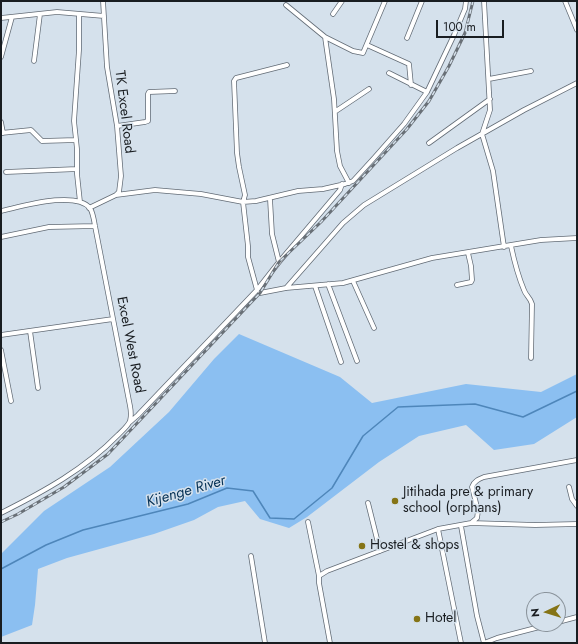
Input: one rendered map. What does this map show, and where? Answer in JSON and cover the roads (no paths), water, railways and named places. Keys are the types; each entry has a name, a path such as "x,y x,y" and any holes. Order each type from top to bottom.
{"street":[{"name":"TK Excel Road","path":"103,1 107,67 117,126 121,176 120,187 116,195"},
{"path":"333,14 342,1"},
{"path":"286,5 325,37 344,47 359,53 363,53 385,1"},
{"path":"407,38 422,1"},
{"path":"1,210 50,201 67,200 80,202 90,208 116,195 155,190 206,195 243,202 270,199 298,191 323,189 350,183 362,173 404,124 426,92 454,35 465,9 466,1"},
{"path":"484,1 490,99 489,116 482,134 493,171 504,247"},
{"path":"565,1 577,30"},
{"path":"1,18 57,12 104,16"},
{"path":"34,61 40,14"},
{"path":"79,14 79,50 74,121 80,202"},
{"path":"1,57 12,17"},
{"path":"325,37 336,111 340,166 350,183"},
{"path":"367,45 409,64 411,68 411,85"},
{"path":"258,292 248,257 243,202 245,195 238,167 234,81 236,78 287,65"},
{"path":"489,79 531,71"},
{"path":"389,73 426,92"},
{"path":"286,288 343,223 359,209 482,134 524,110 577,83"},
{"path":"336,111 369,88"},
{"path":"117,126 147,122 149,119 148,92 175,91"},
{"path":"429,143 490,99"},
{"path":"1,122 2,133 31,130 42,141 76,140"},
{"path":"6,172 77,169"},
{"path":"1,513 32,498 88,461 109,444 258,292 278,262 340,190 342,184"},
{"path":"270,199 272,234 278,262"},
{"name":"Excel West Road","path":"90,208 95,226 130,406 130,422"},
{"path":"1,237 49,227 95,226"},
{"path":"258,292 354,281 420,261 541,240 577,238"},
{"path":"511,246 523,288 529,296 531,303 531,358"},
{"path":"457,285 471,282 472,280 468,252"},
{"path":"354,281 374,328"},
{"path":"328,284 357,361"},
{"path":"315,286 342,362"},
{"path":"1,335 113,319"},
{"path":"30,331 38,388"},
{"path":"1,350 11,401"},
{"path":"471,523 477,518 478,511 472,487 479,479 577,460"},
{"path":"569,487 572,498 577,506"},
{"path":"368,503 380,551"},
{"path":"308,522 330,643"},
{"path":"319,576 438,529 471,523 535,525 577,524"},
{"path":"461,526 478,621 484,643 526,632"},
{"path":"438,529 461,643"},
{"path":"251,556 265,643"},
{"path":"566,620 577,617"}],"waterway":[{"name":"Kijenge River","path":"1,569 46,545 83,530 188,504 227,488 253,491 270,518 294,519 332,488 363,436 398,407 475,404 523,417 577,391"}],"railway":[{"path":"1,522 18,514 64,487 108,454 260,293 279,262 321,222 407,129 429,101 449,66 465,33 473,1"}],"place":[{"name":"Jitihada pre & primary school (orphans)","path":"395,501"},
{"name":"Hostel & shops","path":"362,546"},
{"name":"Hotel","path":"417,619"}]}
